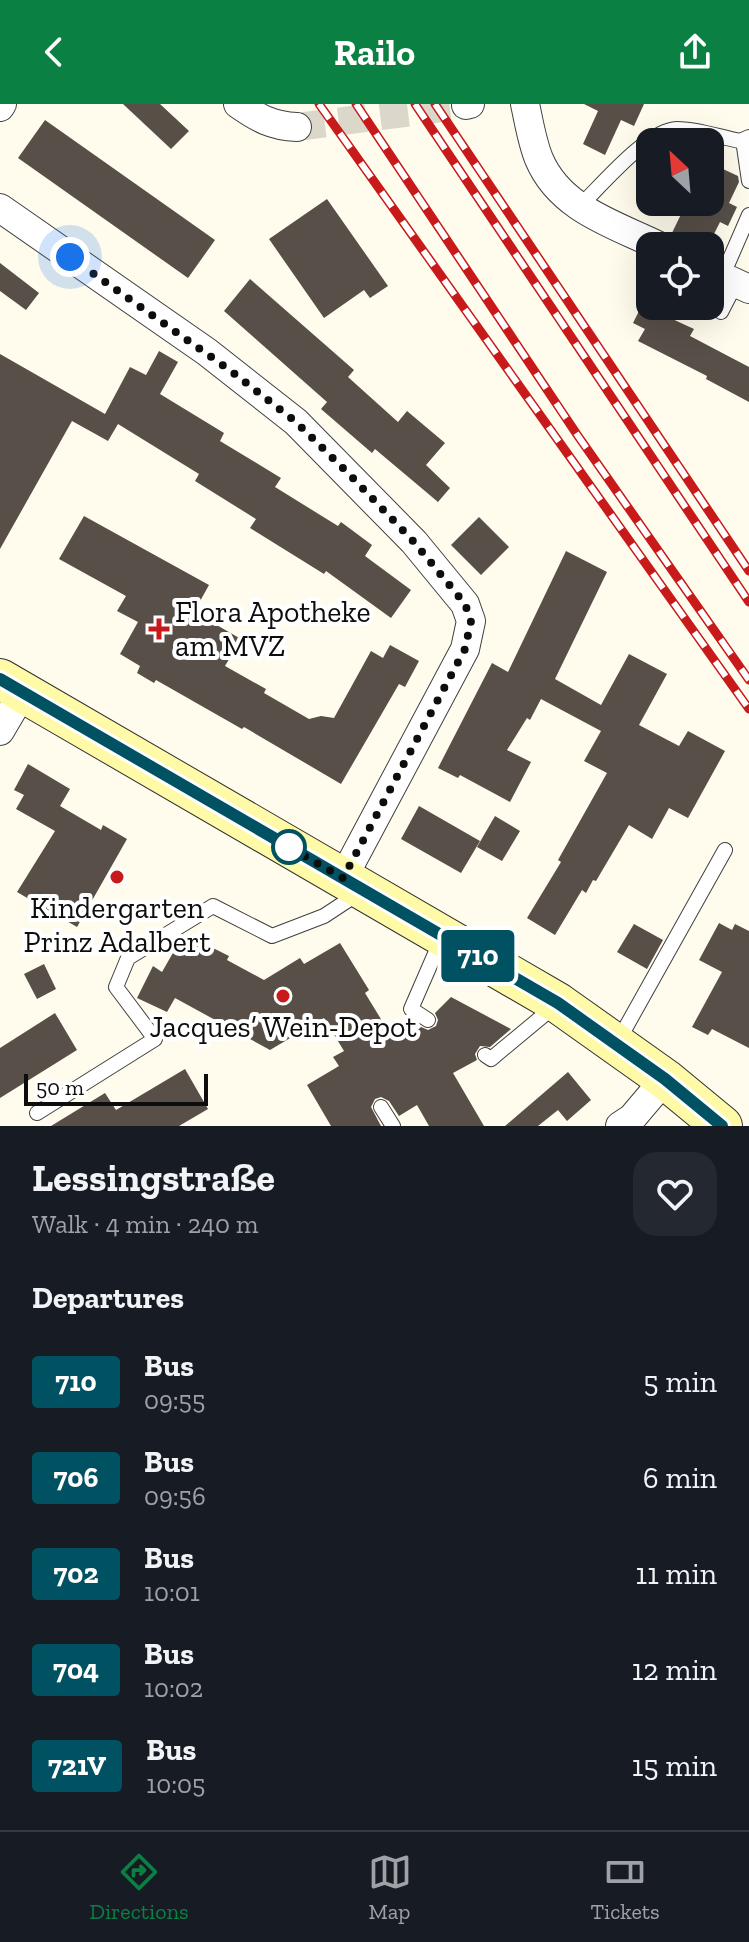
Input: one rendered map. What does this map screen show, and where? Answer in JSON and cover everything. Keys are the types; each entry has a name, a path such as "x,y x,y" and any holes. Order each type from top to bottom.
{"main road":[{"path":"12,685 558,1003 617,1043 722,1126"}],"street":[{"path":"238,104 262,120 297,127"},
{"path":"525,104 540,162 559,191 579,207 636,235"},
{"path":"0,208 207,352 296,422 414,542 465,604 471,621 465,649 353,884"},
{"path":"0,731 12,685"},
{"path":"620,1126 632,1118 665,1079"}],"lane":[{"path":"579,207 659,133 674,129 746,139 749,181"},
{"path":"724,300 749,215"},
{"path":"617,1043 725,850"},
{"path":"37,1113 155,1039 116,987 128,958 213,906 272,936 324,916 353,884"},
{"path":"428,1020 411,1009 443,936"},
{"path":"485,1055 491,1059 558,1003"},
{"path":"381,1107 393,1126"}],"building":[{"path":"123,104 160,104 189,131 171,149"},
{"path":"584,104 644,104 634,126 621,120 605,155 583,144 598,111"},
{"path":"45,120 215,240 188,278 18,158"},
{"path":"724,170 738,176 739,182 729,203 737,207 728,226 720,222 715,232 672,232 680,216 724,216"},
{"path":"327,199 388,286 370,298 364,290 324,318 269,239"},
{"path":"0,263 39,293 26,310 0,291"},
{"path":"250,279 354,370 348,377 398,422 407,411 445,443 426,465 450,488 438,502 375,449 372,453 321,409 327,402 224,311"},
{"path":"636,317 636,320 674,320 694,329 690,336 749,367 749,402 706,379 707,376 638,341 645,329 633,323"},
{"path":"159,351 178,362 160,394 224,433 220,441 281,478 275,487 338,526 341,522 372,545 365,556 411,590 391,618 326,571 324,574 250,528 256,519 195,481 199,474 118,424 108,441 72,421 0,549 0,354 105,414 130,367 146,375"},
{"path":"84,516 209,585 194,612 241,639 225,666 266,689 264,693 309,719 321,716 334,718 371,651 383,658 390,645 419,661 405,687 399,684 341,784 244,727 242,729 156,680 154,683 137,673 140,666 120,654 138,622 117,611 126,596 59,559"},
{"path":"479,517 509,547 481,575 451,545"},
{"path":"566,551 607,572 555,679 601,705 629,654 667,674 639,725 679,746 688,731 725,751 688,818 669,808 652,839 629,825 596,881 593,880 586,893 582,890 555,935 527,918 561,862 558,860 607,773 584,761 601,731 541,699 530,720 527,718 507,750 531,762 510,802 460,775 458,778 438,768 492,663 508,672"},
{"path":"28,764 70,789 60,806 101,830 103,825 127,839 77,927 17,892 55,831 16,809 24,795 14,790"},
{"path":"419,806 480,841 461,873 401,839"},
{"path":"495,816 520,831 502,861 477,847"},
{"path":"719,923 732,930 735,924 749,931 749,1048 712,1029 708,1035 692,1027 722,972 699,960"},
{"path":"634,924 663,940 647,969 617,952"},
{"path":"182,937 205,949 207,945 229,956 227,960 264,980 300,958 304,964 340,943 369,990 365,993 384,1024 409,1038 421,1027 428,1030 436,1026 438,1020 435,1013 451,997 511,1029 490,1047 480,1046 475,1054 477,1060 453,1073 484,1126 429,1126 417,1105 399,1116 389,1101 381,1097 375,1099 371,1107 381,1126 331,1126 307,1085 339,1066 333,1057 344,1051 324,1018 270,1050 175,998 167,1012 137,998 153,966 162,972"},
{"path":"44,964 56,989 37,999 24,974"},
{"path":"55,1013 77,1050 0,1098 0,1048"},
{"path":"185,1069 208,1109 179,1126 51,1126 105,1093 116,1110"},
{"path":"568,1072 591,1100 567,1121 558,1110 538,1126 505,1126"}],"tunnel":[{"path":"297,127 466,105"}],"railway":[{"path":"319,104 749,709"},
{"path":"356,104 578,436 749,680"},
{"path":"415,104 749,602"},
{"path":"435,104 749,571"}],"bus line":[{"name":"710","path":"0,679 558,1003 665,1079 722,1126"}],"place":[{"name":"Flora Apotheke am MVZ","path":"159,629"},
{"name":"Kindergarten Prinz Adalbert","path":"117,877"},
{"name":"Jacques’ Wein-Depot","path":"283,996"}],"route":[{"path":"70,257 207,352 296,422 414,542 465,604 471,621 465,649 343,878 289,847"}]}
